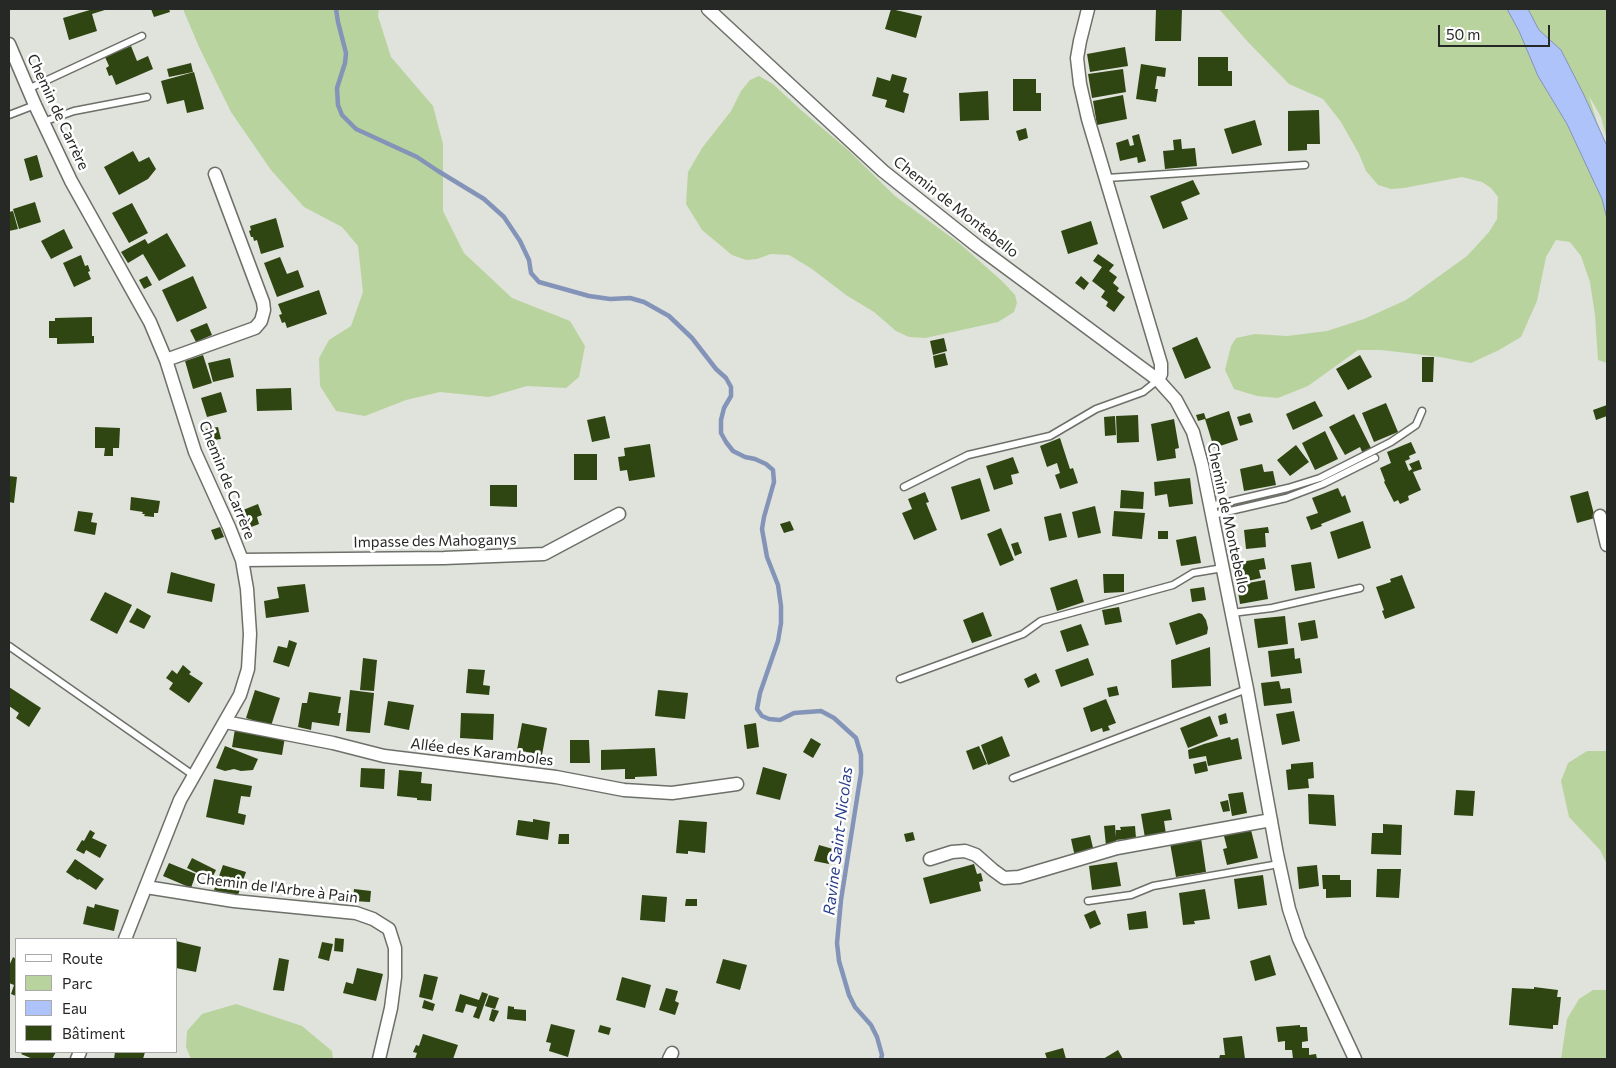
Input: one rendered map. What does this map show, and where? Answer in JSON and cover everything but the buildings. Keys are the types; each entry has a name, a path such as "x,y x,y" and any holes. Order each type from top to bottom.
{"street":[{"name":"Chemin de Montebello","path":"708,9 883,171 977,246 1158,380 1176,400 1193,432 1202,465 1289,909 1299,939 1354,1059"},
{"path":"1088,9 1077,58 1080,84 1088,119 1162,364 1158,380"},
{"name":"Chemin de Carrère","path":"9,44 35,105 72,181 150,322 166,360 195,452 242,560 247,589 250,634 248,669 240,695 180,800 125,938"},
{"path":"166,360 255,328 262,320 263,302 215,174"},
{"name":"Impasse des Mahoganys","path":"242,560 444,558 544,554 619,514"},
{"path":"1600,516 1607,545"},
{"name":"Allée des Karamboles","path":"225,722 332,743 384,756 556,777 624,790 672,793 737,784"},
{"path":"930,859 952,852 965,851 976,855 1004,878 1019,878 1117,848 1271,820"},
{"name":"Chemin de l'Arbre à Pain","path":"146,887 234,901 356,913 373,918 389,929 395,948 395,977 391,1008 379,1059"}],"lane":[{"path":"28,89 142,36"},
{"path":"43,122 74,111 147,96"},
{"path":"9,115 35,105"},
{"path":"1107,178 1305,165"},
{"path":"904,487 968,455 1050,436 1096,409 1143,392 1158,380"},
{"path":"1212,511 1320,478 1391,442 1416,425 1422,411"},
{"path":"1212,511 1286,498 1323,484 1375,458"},
{"path":"900,679 1023,634 1041,621 1173,584 1193,573 1223,568"},
{"path":"1232,613 1272,608 1360,588"},
{"path":"9,646 193,775"},
{"path":"1013,778 1247,689"},
{"path":"1088,901 1131,895 1154,886 1279,864"}],"green space":[{"path":"183,9 379,9 378,16 391,57 433,106 443,144 443,211 464,253 512,298 570,321 585,346 579,377 566,388 527,386 489,397 440,392 406,400 365,416 336,411 320,386 319,358 329,340 351,326 363,292 358,246 342,227 304,207 271,170 231,112 199,47"},
{"path":"1219,9 1607,9 1607,140 1601,117 1589,96 1607,146 1607,363 1598,360 1595,315 1590,282 1581,256 1570,242 1556,240 1546,257 1537,301 1521,337 1471,363 1440,357 1381,350 1358,350 1308,386 1278,398 1257,396 1234,389 1225,370 1231,346 1236,338 1255,334 1287,336 1327,331 1364,319 1406,300 1467,256 1489,232 1497,219 1498,197 1491,188 1482,182 1462,177 1404,188 1391,189 1378,185 1366,171 1341,122 1323,99 1289,84"},
{"path":"759,76 773,84 848,150 895,196 959,243 1002,281 1015,295 1017,303 1014,312 998,322 925,338 909,337 896,331 874,312 789,255 771,254 757,259 746,260 732,255 702,230 686,204 688,172 702,148 731,111 741,91 750,80"},
{"path":"1587,751 1607,751 1607,864 1600,850 1569,817 1561,781 1568,763"},
{"path":"1593,990 1607,990 1607,1059 1561,1059 1567,1019 1579,999"},
{"path":"236,1004 302,1026 332,1051 333,1059 191,1059 186,1047 187,1031 202,1014"}],"water":[{"path":"1507,9 1528,9 1539,30 1561,50 1583,93 1607,146 1607,219 1602,199 1567,124 1538,76 1519,31"}],"waterway":[{"name":"Ravine Saint-Nicolas","path":"336,9 346,53 345,63 337,88 338,105 342,115 356,129 417,157 484,199 504,217 520,241 529,260 531,273 539,282 589,296 610,299 630,298 644,302 669,316 692,338 716,369 726,378 731,387 731,396 724,408 721,420 721,433 733,451 766,464 773,470 774,482 762,529 767,557 778,585 781,623 778,641 760,693 757,709 762,716 780,720 794,713 821,711 834,718 856,738 861,755 861,773 841,900 837,943 839,961 849,995 855,1007 871,1025 877,1037 882,1055 881,1059"}]}
